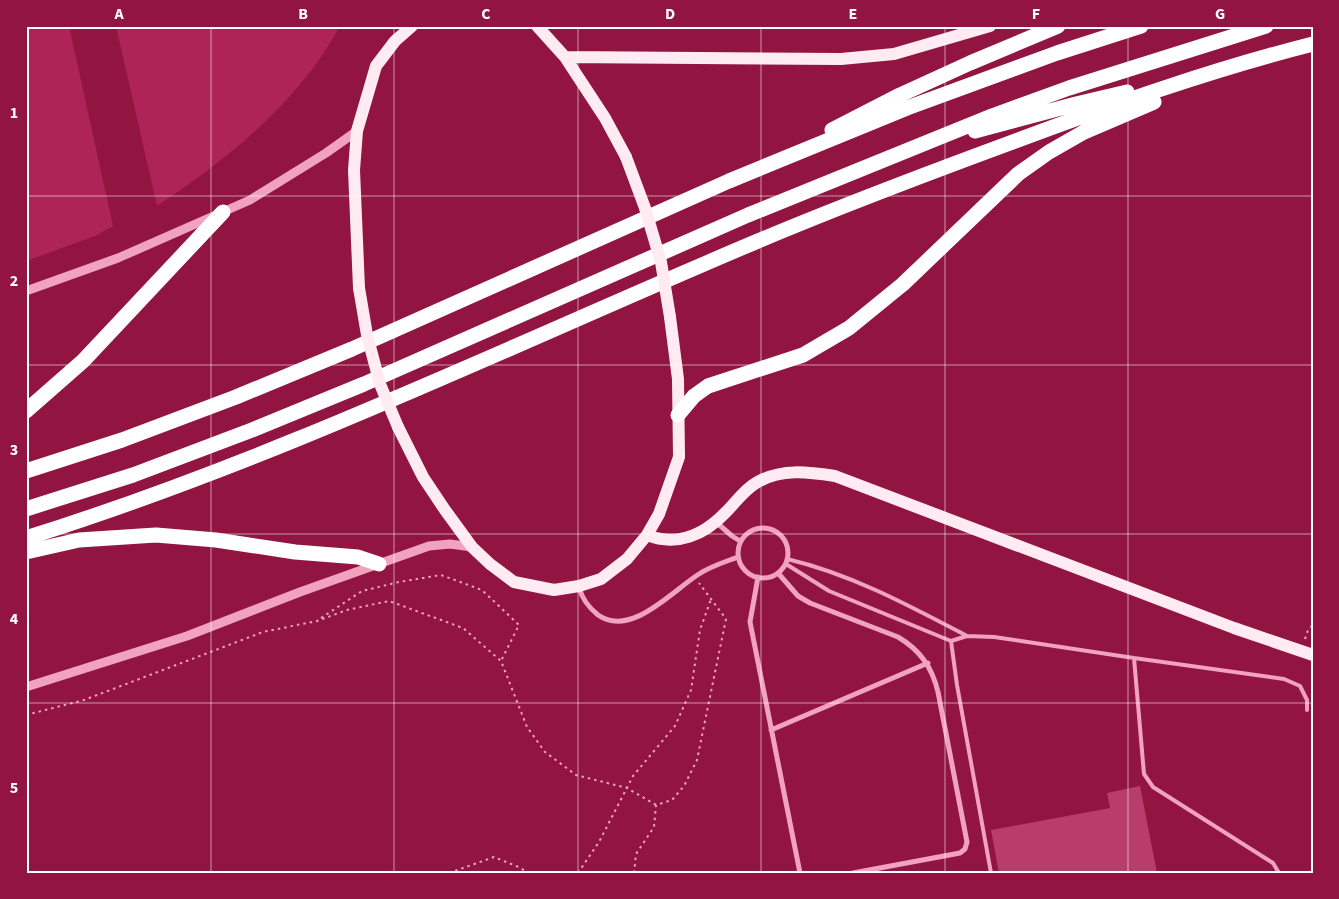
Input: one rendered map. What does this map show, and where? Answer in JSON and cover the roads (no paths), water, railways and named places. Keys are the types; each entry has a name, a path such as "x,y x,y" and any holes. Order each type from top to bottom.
{"highway":[{"path":"729,181 900,95 978,59 1058,26"},
{"path":"26,471 122,440 236,397 352,349 729,181 907,108 1057,53 1141,26"},
{"path":"26,509 133,475 261,427 364,384 748,215 922,144 1069,88 1266,26"},
{"path":"922,144 1076,104 1214,72 1313,44"},
{"path":"678,415 694,396 708,386 803,354 849,328 903,284 1018,174 1049,152 1084,132 1181,91 1313,48"},
{"path":"26,538 141,499 366,412 760,240 933,172 1078,118 1214,72"},
{"path":"26,412 83,361 223,212"},
{"path":"26,552 79,540 156,535 216,540 295,552 358,557 379,564"}],"main road":[{"path":"412,26 395,41 376,66 357,131 354,170 358,288 367,335 380,384 398,427 423,477 472,547 490,564 514,582 554,590 579,586 601,579 627,559 646,535 659,514 679,457 678,378 661,262 645,208 626,157 605,118 565,57 537,26"},
{"path":"565,57 841,59 894,54 990,26"},
{"path":"646,535 658,540 673,541 684,540 696,535 716,522 743,493 756,483 770,476 786,472 809,472 835,476 1234,628 1307,653"}],"street":[{"path":"26,291 118,258 250,200 326,153 357,131"},
{"path":"716,522 740,541"},
{"path":"760,527 776,531 786,543 788,551 787,561 778,573 765,578 758,577 744,570 738,557 740,541 745,534 760,527"},
{"path":"26,687 187,636 300,592 429,546 450,544 472,547"},
{"path":"579,586 582,598 589,608 599,615 613,622 629,621 641,616 694,577 711,567 738,557"},
{"path":"778,573 798,596 810,603 907,643 928,663 934,676 967,842 965,849 960,853 853,873"},
{"path":"758,577 750,622 800,873"},
{"path":"771,730 928,663"}],"lane":[{"path":"787,561 810,565 889,596 967,636"},
{"path":"787,561 830,591 951,642 967,636 994,637 1284,679 1300,686 1307,700 1307,710"},
{"path":"951,642 991,873"},
{"path":"1134,658 1144,774 1153,787 1273,863 1278,873"}]}
